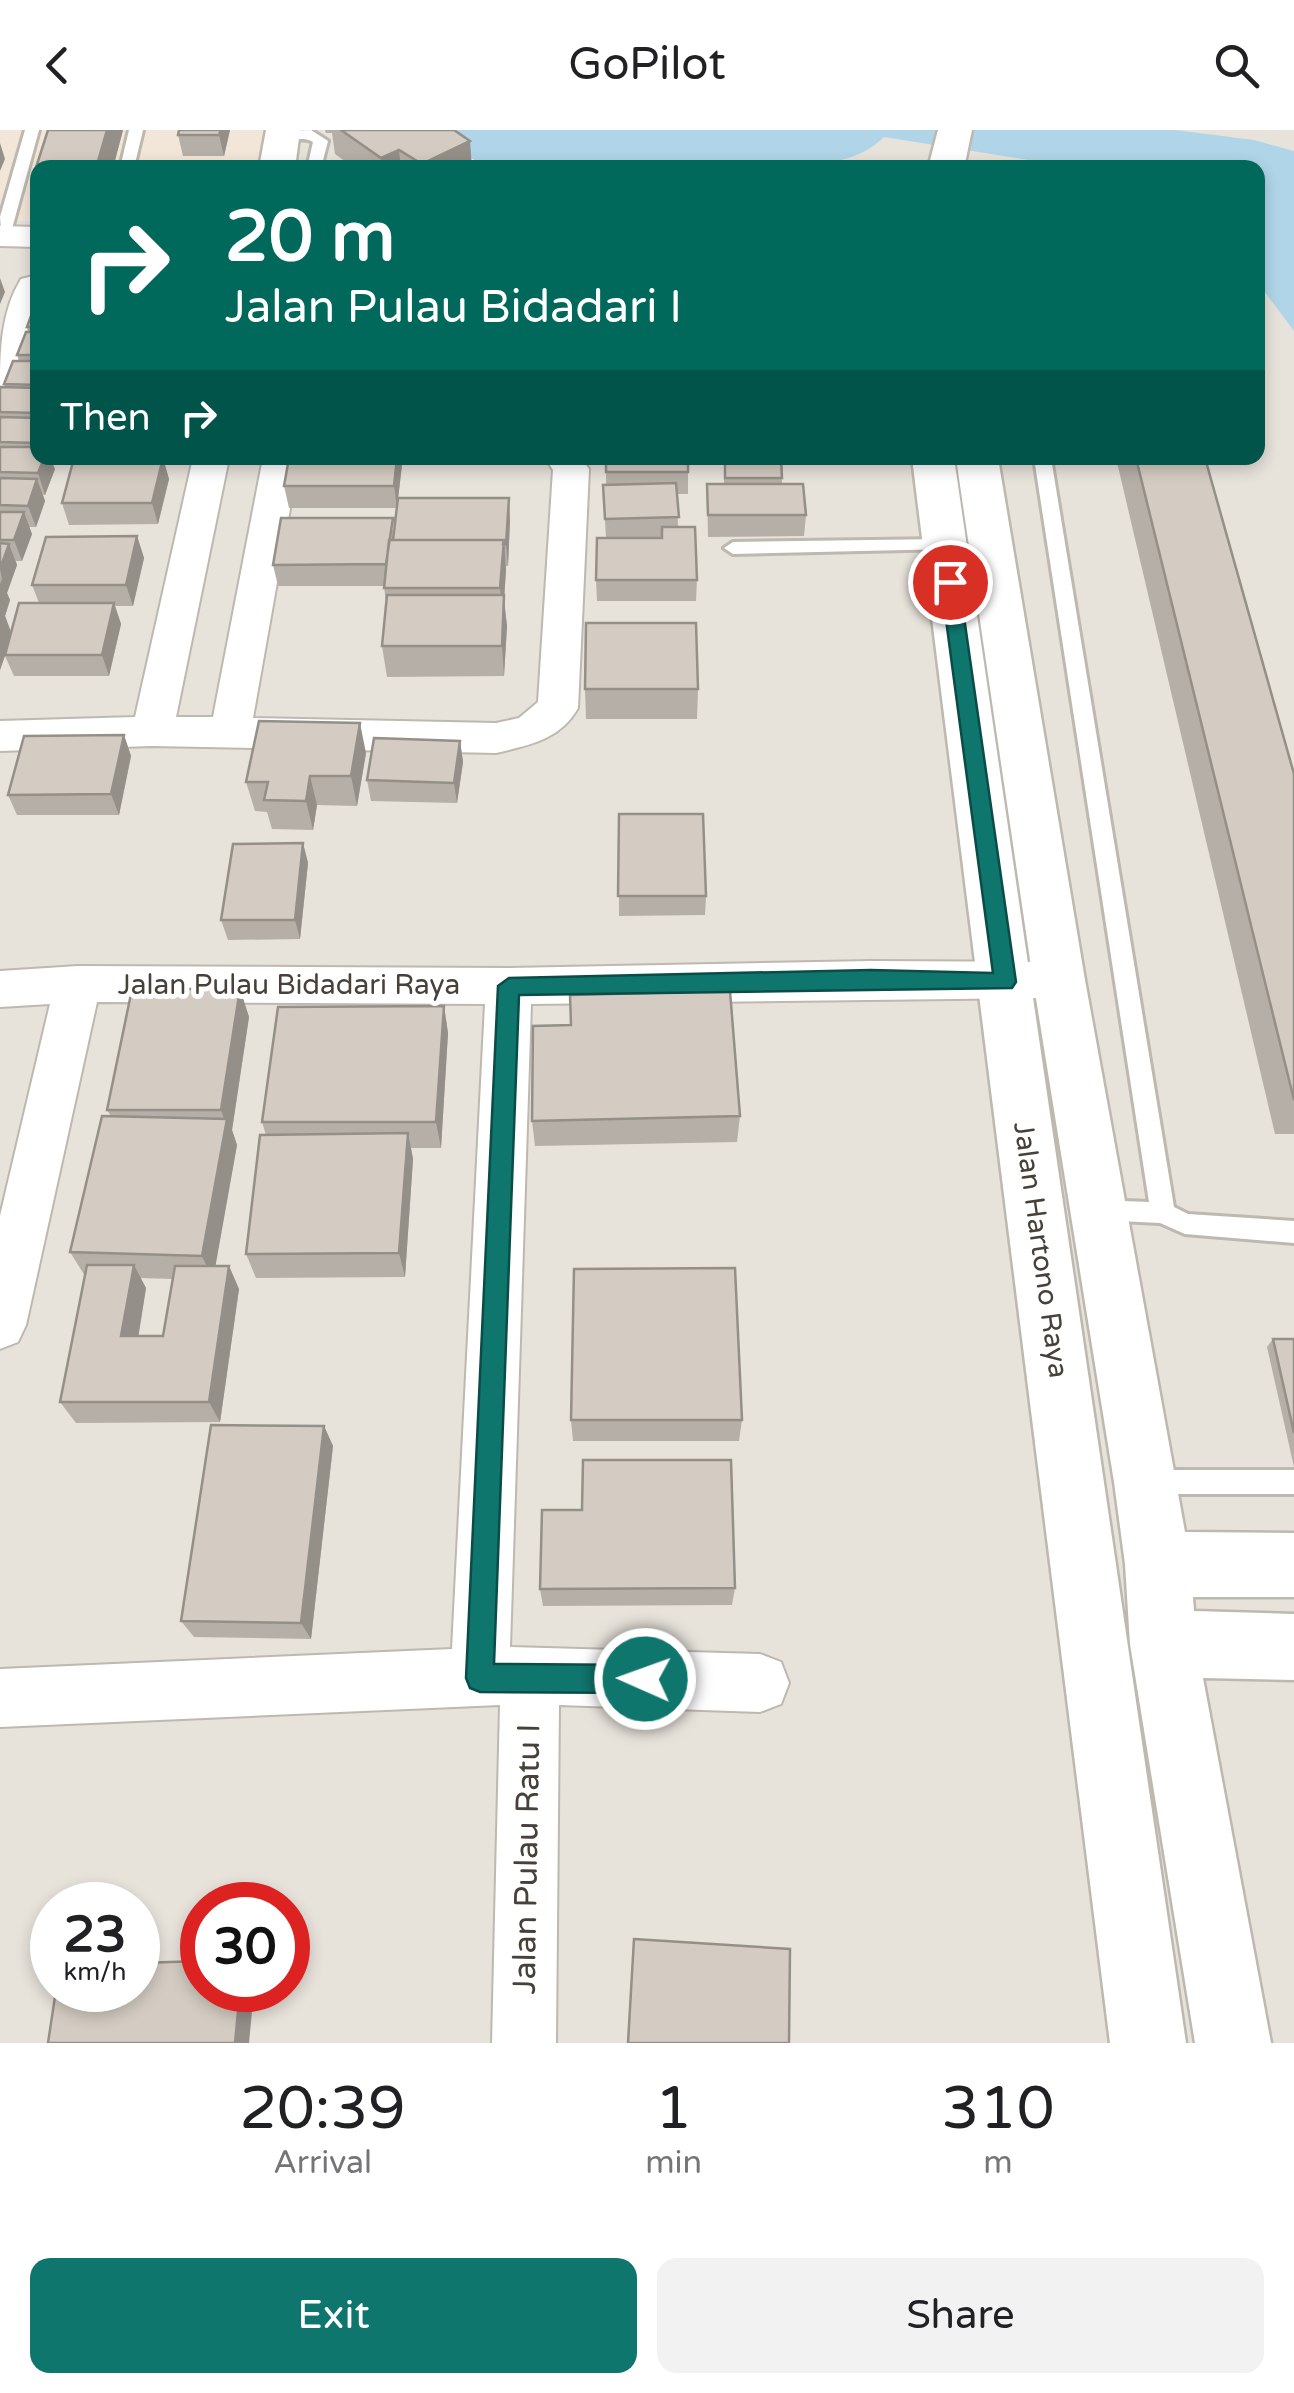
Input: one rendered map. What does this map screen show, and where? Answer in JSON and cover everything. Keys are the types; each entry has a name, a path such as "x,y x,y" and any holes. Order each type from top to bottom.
{"street":[{"path":"1,236 30,237"},
{"path":"0,382 24,285"},
{"path":"152,731 209,465"},
{"path":"230,733 280,465"},
{"path":"0,736 152,731 496,738 532,730 558,708 571,469 568,465"},
{"name":"Jalan Hartono Raya","path":"934,465 945,545 1032,981 1098,1210 1146,1482 1158,1564 1163,1644 1233,2043"},
{"name":"Jalan Hartono Raya","path":"978,465 1148,2043"},
{"name":"Jalan Pulau Bidadari Raya","path":"0,989 78,984 509,986 871,979 1032,981"},
{"path":"0,1325 78,984"},
{"name":"Jalan Pulau Ratu I","path":"509,986 505,1677 524,2043"},
{"path":"1158,1564 1294,1565"},
{"path":"1163,1644 1294,1647"},
{"path":"1,1701 505,1677 760,1683"}],"lane":[{"path":"1,236 32,130"},
{"path":"129,160 136,130"},
{"path":"281,144 310,134 321,141 316,160"},
{"path":"1043,465 1163,1213"},
{"path":"733,548 945,545"},
{"path":"1098,1210 1163,1213 1185,1224 1294,1232"},
{"path":"1146,1482 1294,1482"}],"shaded area":[{"path":"0,130 427,130 466,160 30,160 30,465 1265,465 1265,160 818,160 842,130 1294,130 1294,2043 0,2043"},
{"path":"0,130 264,130 258,160 30,160 30,221 0,221"}],"water":[{"path":"444,130 1175,130 1254,140 1294,151 1294,331 1265,292 1265,160 1029,160 884,137 865,151 839,160 474,160"}],"building":[{"path":"48,130 107,130 98,160 38,160"},
{"path":"179,130 221,130 219,135 178,135"},
{"path":"341,130 454,130 470,141 430,160 415,160 399,150 381,158"},
{"path":"26,332 30,332 30,355 17,355"},
{"path":"13,361 30,361 30,385 4,384"},
{"path":"0,387 30,388 30,413 0,412"},
{"path":"0,417 30,418 30,443 0,442"},
{"path":"0,447 30,447 30,465 41,465 38,473 0,472"},
{"path":"72,465 161,465 152,503 62,503"},
{"path":"288,465 396,465 394,486 284,486"},
{"path":"606,465 688,465 688,472 606,472"},
{"path":"725,465 781,465 782,478 725,478"},
{"path":"1138,465 1207,465 1294,774 1294,1100"},
{"path":"0,478 37,479 28,506 0,505"},
{"path":"676,483 679,517 605,519 603,485"},
{"path":"707,484 803,484 806,515 708,515"},
{"path":"398,498 509,498 506,544 504,540 393,540"},
{"path":"0,512 24,512 14,540 0,540"},
{"path":"281,518 393,518 386,564 273,565"},
{"path":"662,527 695,527 697,580 596,580 597,538 662,538"},
{"path":"137,536 126,585 32,585 46,537"},
{"path":"389,540 504,540 500,588 384,588"},
{"path":"0,543 9,544 0,569"},
{"path":"387,595 504,595 502,646 382,646"},
{"path":"19,603 114,603 102,655 5,655"},
{"path":"586,623 696,623 698,689 585,689"},
{"path":"259,721 360,723 351,776 310,776 306,801 264,800 268,782 246,782"},
{"path":"124,735 111,794 8,795 24,736"},
{"path":"374,738 460,741 454,783 367,780"},
{"path":"619,814 703,814 706,896 618,896"},
{"path":"303,843 295,920 221,920 233,844"},
{"path":"132,989 240,989 221,1110 107,1110"},
{"path":"730,991 740,1116 532,1121 533,1026 571,1025 570,995"},
{"path":"444,1006 436,1122 262,1122 278,1007"},
{"path":"102,1116 227,1119 202,1256 70,1252"},
{"path":"408,1133 399,1253 246,1254 260,1135"},
{"path":"87,1265 134,1265 121,1336 163,1336 175,1266 229,1266 209,1402 60,1402"},
{"path":"735,1268 742,1420 571,1420 574,1269"},
{"path":"1273,1339 1294,1339 1294,1433"},
{"path":"211,1425 324,1426 301,1623 181,1621"},
{"path":"583,1460 731,1460 735,1588 540,1589 542,1510 582,1510"},
{"path":"634,1939 790,1949 789,2043 628,2043"},
{"path":"160,1962 180,1962 180,2012 238,2012 235,2043 48,2043 53,2012 160,2012"}],"route":[{"path":"645,1679 480,1678 509,986 871,979 1005,982 950,582"}]}
